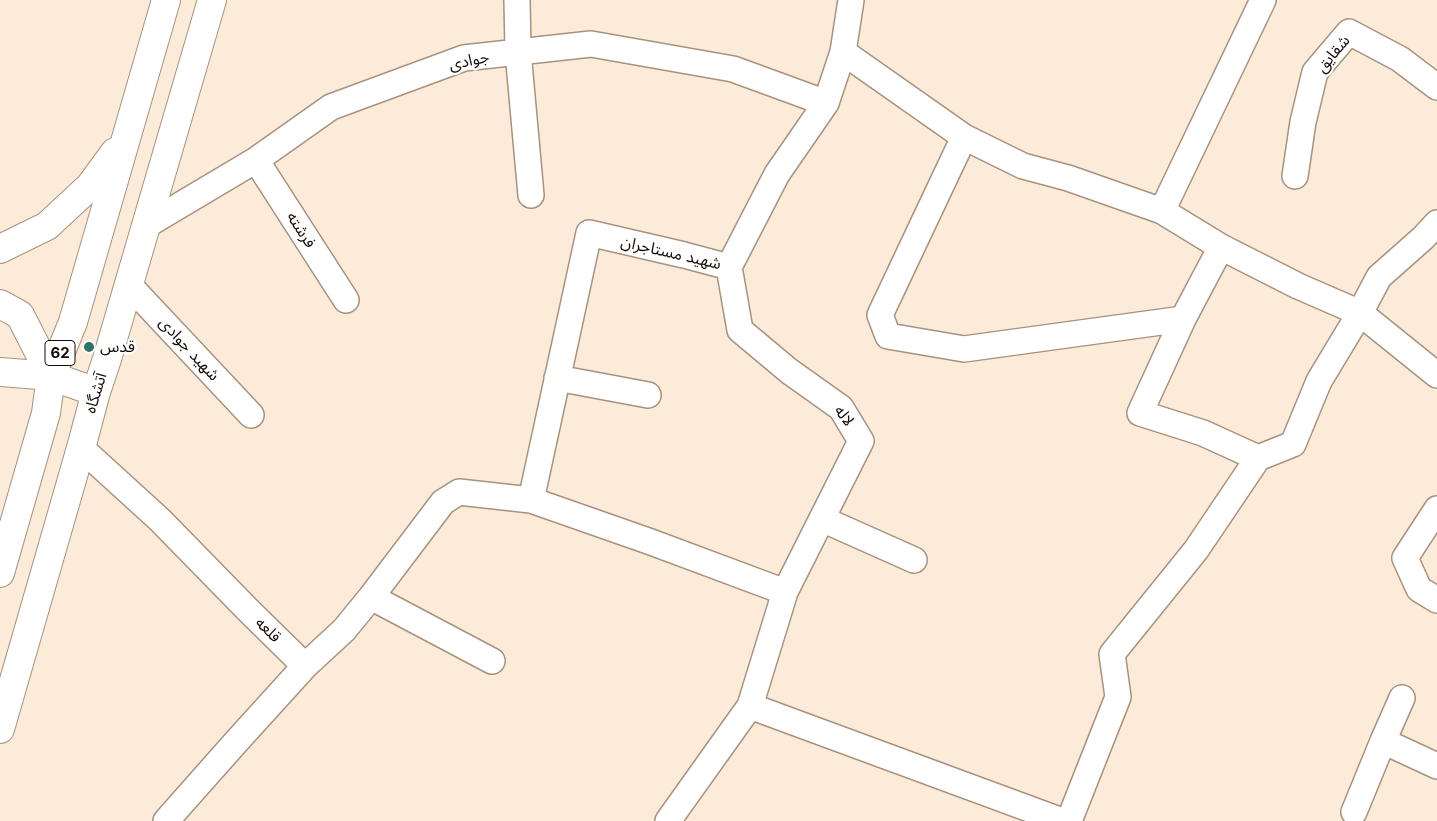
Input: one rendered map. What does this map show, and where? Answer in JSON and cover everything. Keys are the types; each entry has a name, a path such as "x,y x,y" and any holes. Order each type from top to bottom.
{"main road":[{"name":"62","path":"0,573 46,413 51,376 73,322 166,0"},
{"name":"آتشگاه","path":"0,729 96,392 212,0"},
{"path":"0,250 47,226 90,186 127,134"},
{"path":"0,304 20,315 51,376"},
{"path":"0,372 51,376 96,392"}],"street":[{"path":"517,0 518,52 531,195"},
{"name":"شهید مستاجران","path":"531,500 589,233 729,267 777,174 826,102 843,52 851,0"},
{"path":"1162,211 1263,0"},
{"name":"شقایق","path":"1295,176 1303,122 1315,72 1349,32 1400,59 1437,87"},
{"name":"جوادی","path":"145,226 256,160 330,107 464,58 591,44 733,70 826,102"},
{"path":"843,52 964,137 1023,166 1068,178 1162,211 1221,247 1298,286 1360,313 1437,375"},
{"path":"964,137 880,315 888,336 964,349 1182,319"},
{"name":"فرشته","path":"256,160 346,300"},
{"path":"1070,821 1118,697 1112,654 1196,550 1258,458 1293,444 1319,380 1360,313 1379,277 1437,223"},
{"path":"1221,247 1182,319 1140,413 1203,433 1258,458"},
{"name":"لاله","path":"668,821 750,706 785,592 861,441 841,408 789,371 740,330 729,267"},
{"name":"شهید جوادی","path":"128,284 251,415"},
{"path":"557,378 648,395"},
{"name":"قلعه","path":"81,448 160,520 306,666"},
{"path":"166,821 306,666 344,630 443,502 459,492 531,500 785,592"},
{"path":"1437,509 1405,558 1419,589 1437,600"},
{"path":"822,519 914,560"},
{"path":"372,596 492,661"},
{"path":"1354,812 1402,698"},
{"path":"750,706 1062,821"},
{"path":"1383,741 1437,766"}],"place":[{"name":"قدس","path":"89,347"}]}
